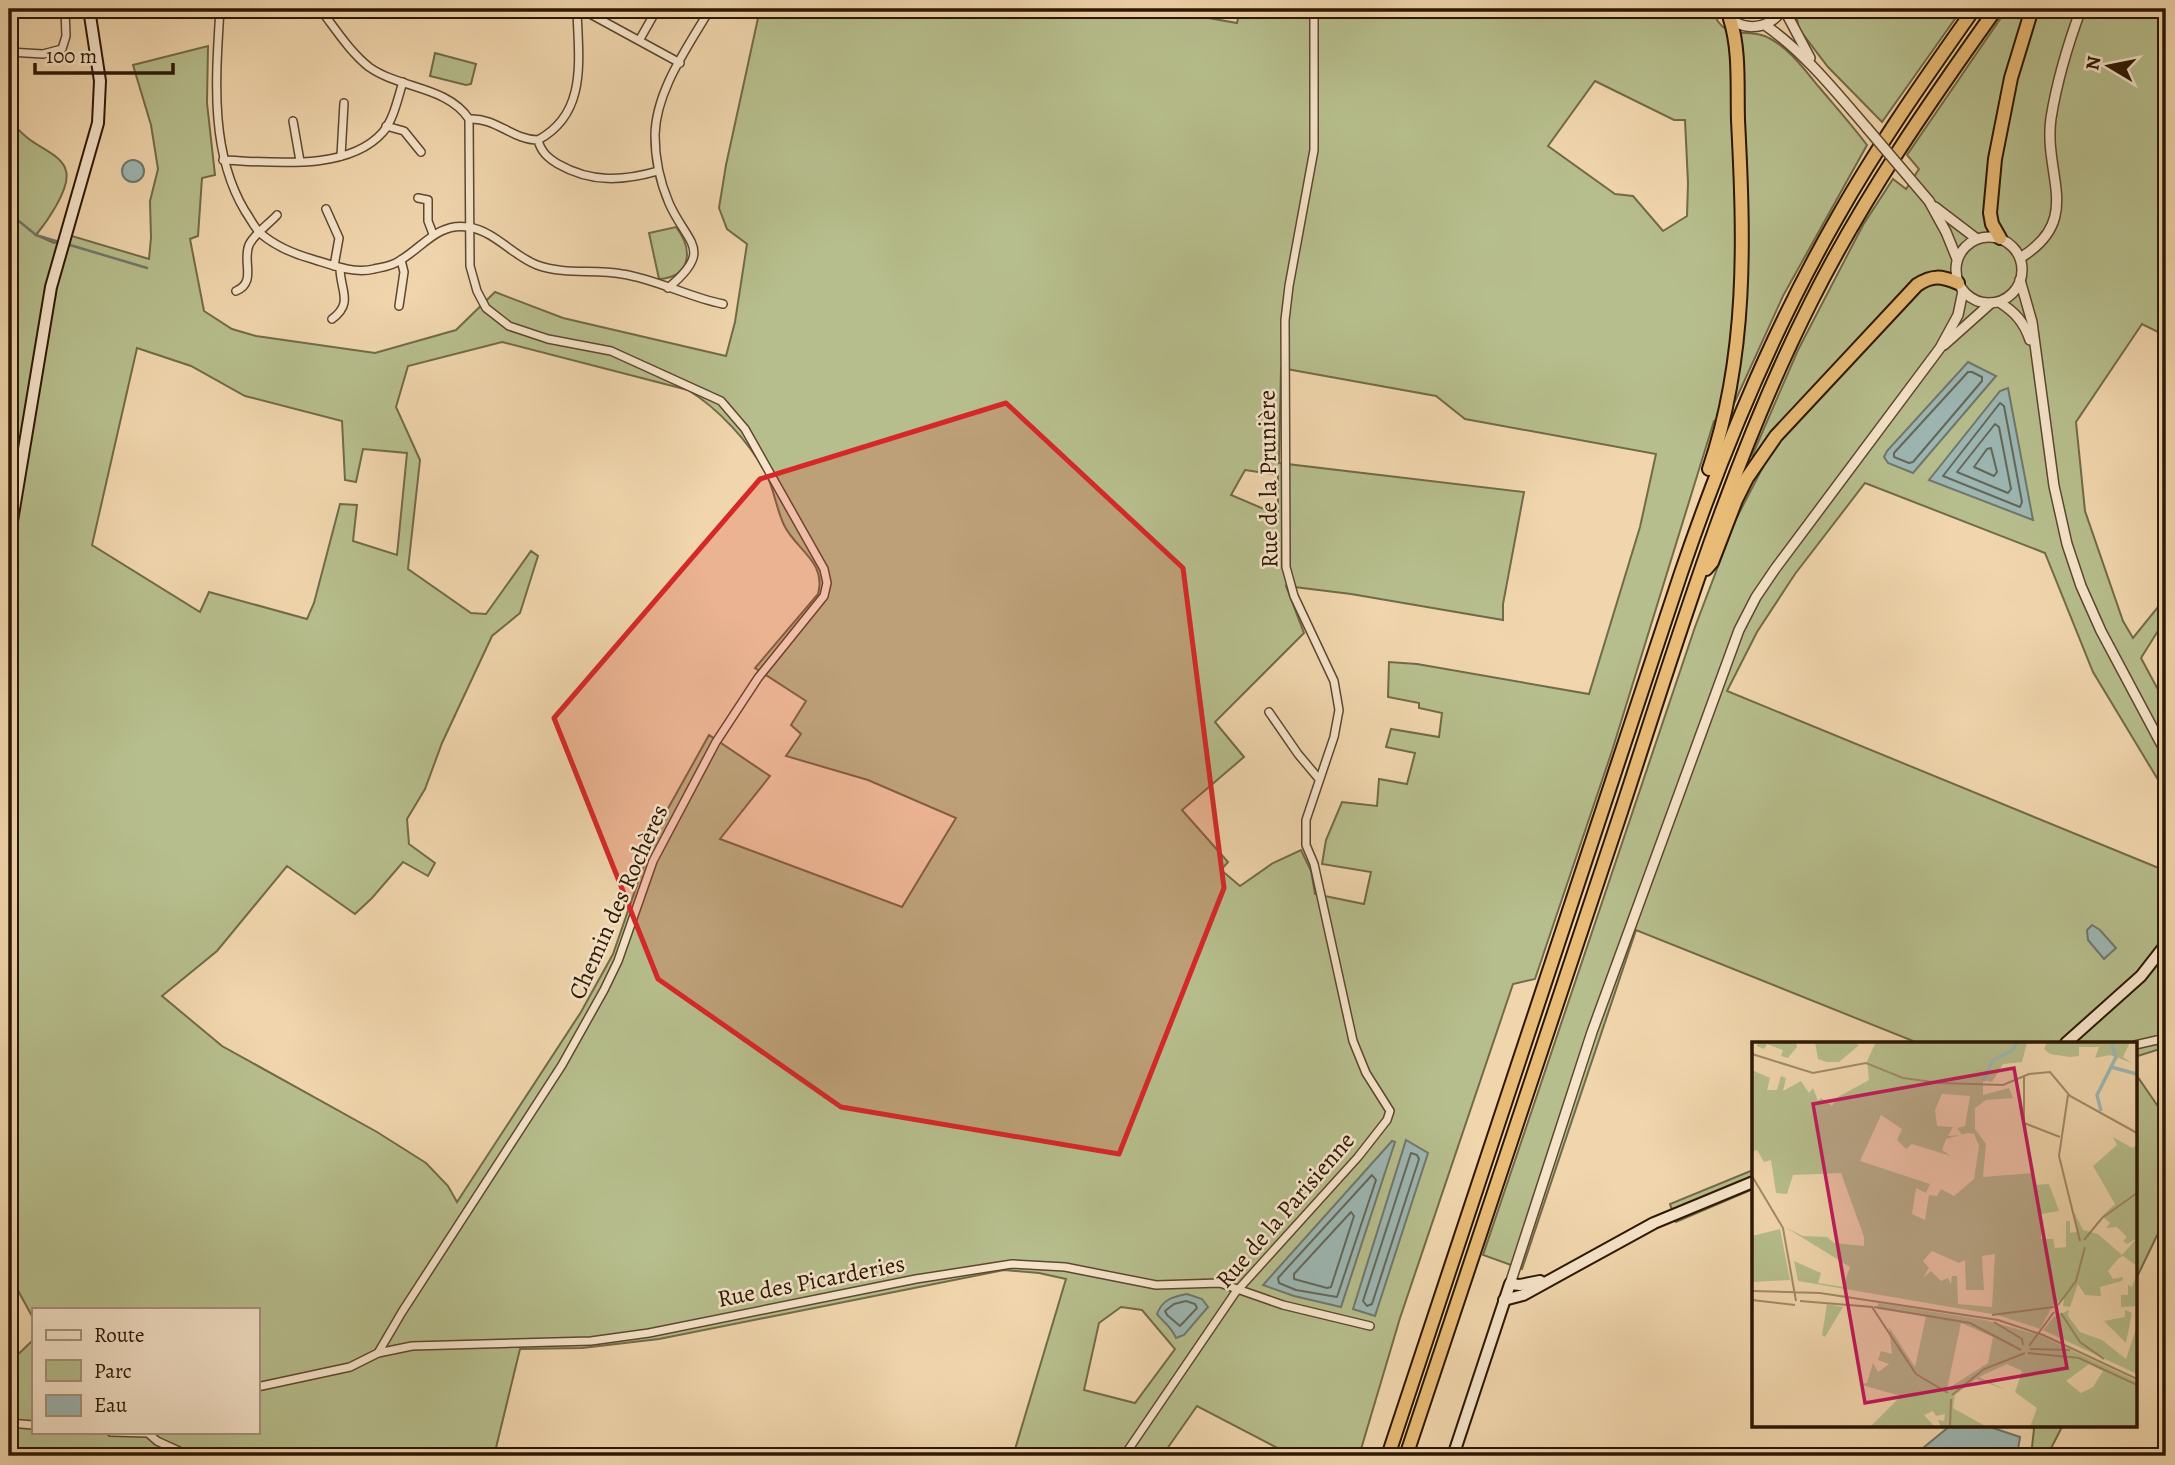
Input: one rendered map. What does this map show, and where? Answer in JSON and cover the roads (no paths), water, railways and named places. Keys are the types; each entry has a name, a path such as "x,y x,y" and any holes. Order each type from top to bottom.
{"highway":[{"path":"1388,1456 1705,503 1729,440 1765,357 1819,249 1911,99 1974,9"},
{"path":"1406,1456 1698,577 1752,430 1813,299 1884,174 1996,9"},
{"path":"2000,239 1990,213 1995,159 2011,78 2032,9"},
{"path":"1705,503 1703,486 1724,416 1734,368 1743,281 1735,55 1726,14"},
{"path":"1698,577 1712,562 1747,478 1776,436 1917,285 1938,276 1960,287"}],"main road":[{"path":"9,539 51,287 98,123 100,81 89,9"},
{"path":"2067,1042 2141,976 2166,944"},
{"path":"1504,1300 1523,1295 1654,1223 1752,1182"},
{"path":"1453,1456 1510,1284 1550,1279"}],"street":[{"path":"9,52 43,54 62,48 66,36 65,9"},
{"path":"233,9 220,10 217,111 223,160 236,196 260,233 285,249 337,267 367,271 390,266 401,260 433,234 453,227 471,227 484,232 530,262 546,268 621,274 723,304"},
{"path":"320,9 371,68 444,98 462,109 469,120 471,227"},
{"path":"469,120 480,118 529,140 538,140 547,135 563,118 574,95 580,68 579,9 680,63"},
{"path":"639,39 657,9"},
{"path":"668,288 685,274 692,260 693,246 690,236 669,202 658,171 655,135 659,109 680,63 710,9"},
{"name":"Rue de la Prunière","path":"1314,9 1314,150 1285,320 1284,542 1286,567 1294,596 1334,681 1339,710 1334,737 1306,820 1306,845 1314,864 1338,974"},
{"path":"1726,14 1746,27 1765,25 1783,9 1816,68"},
{"path":"2020,258 2044,240 2055,219 2057,207 2051,155 2051,120 2058,82 2081,9"},
{"path":"1510,1284 1592,1032 1739,630 1756,597 1775,569 1940,348 1958,315 1960,287 1956,275 1957,259 1947,232 1929,201 1816,68 1765,25"},
{"path":"223,160 327,159 363,148 384,131 403,82"},
{"path":"341,156 344,103"},
{"path":"293,121 300,161"},
{"path":"386,126 404,131 421,152"},
{"path":"538,140 544,154 552,160 589,177 618,179 658,171"},
{"path":"418,198 428,200 428,221 433,234"},
{"path":"1929,201 1976,239"},
{"path":"326,209 340,238 337,267 345,304 342,312 332,319"},
{"path":"236,291 243,289 247,282 250,242 277,215"},
{"name":"Chemin des Rochères","path":"379,1353 402,1312 562,1065 604,990 618,961 653,862 716,742 758,678 824,596 827,583 824,569 734,413 714,396 611,351 548,339 509,326 492,315 482,302 472,279 471,227"},
{"path":"1957,259 1962,250 1976,239 2000,239 2008,243 2020,258 2022,269 2020,280 2009,297 1995,302 1980,302 1960,287"},
{"path":"399,306 404,272 401,260"},
{"path":"2020,280 2032,322 2054,486 2071,555 2101,631 2166,753"},
{"path":"1940,348 1995,302"},
{"path":"1995,302 2015,313 2026,329 2035,352"},
{"path":"1269,712 1319,779"},
{"name":"Rue de la Parisienne","path":"1124,1456 1239,1289 1358,1157 1387,1120 1390,1111 1358,1058 1338,974"},
{"path":"2136,1045 2166,1038"},
{"name":"Rue des Picarderies","path":"259,1387 350,1367 379,1353 412,1346 603,1340 916,1279 1012,1264 1065,1266 1156,1285 1220,1283 1283,1305 1370,1326"},
{"path":"9,1423 32,1425"},
{"path":"152,1434 158,1441 190,1456"}],"water":[{"path":"133,160 141,163 144,171 141,179 133,182 125,179 122,171 125,163"},
{"path":"1968,362 1996,376 1913,473 1888,463 1884,457 1887,451"},
{"path":"2008,388 2033,520 1929,480 2000,391"},
{"path":"2092,925 2116,948 2104,959 2088,940 2087,930"},
{"path":"1406,1140 1428,1153 1375,1316 1353,1309"},
{"path":"1392,1141 1395,1142 1341,1307 1294,1296 1263,1285"},
{"path":"1187,1294 1202,1299 1208,1307 1184,1335 1176,1338 1157,1314 1169,1300"},
{"path":"1950,1426 1987,1426 2020,1437 2017,1456 1922,1456 1923,1448"}],"waterway":[{"path":"9,213 36,235 56,241"},
{"path":"70,245 147,268"}]}
